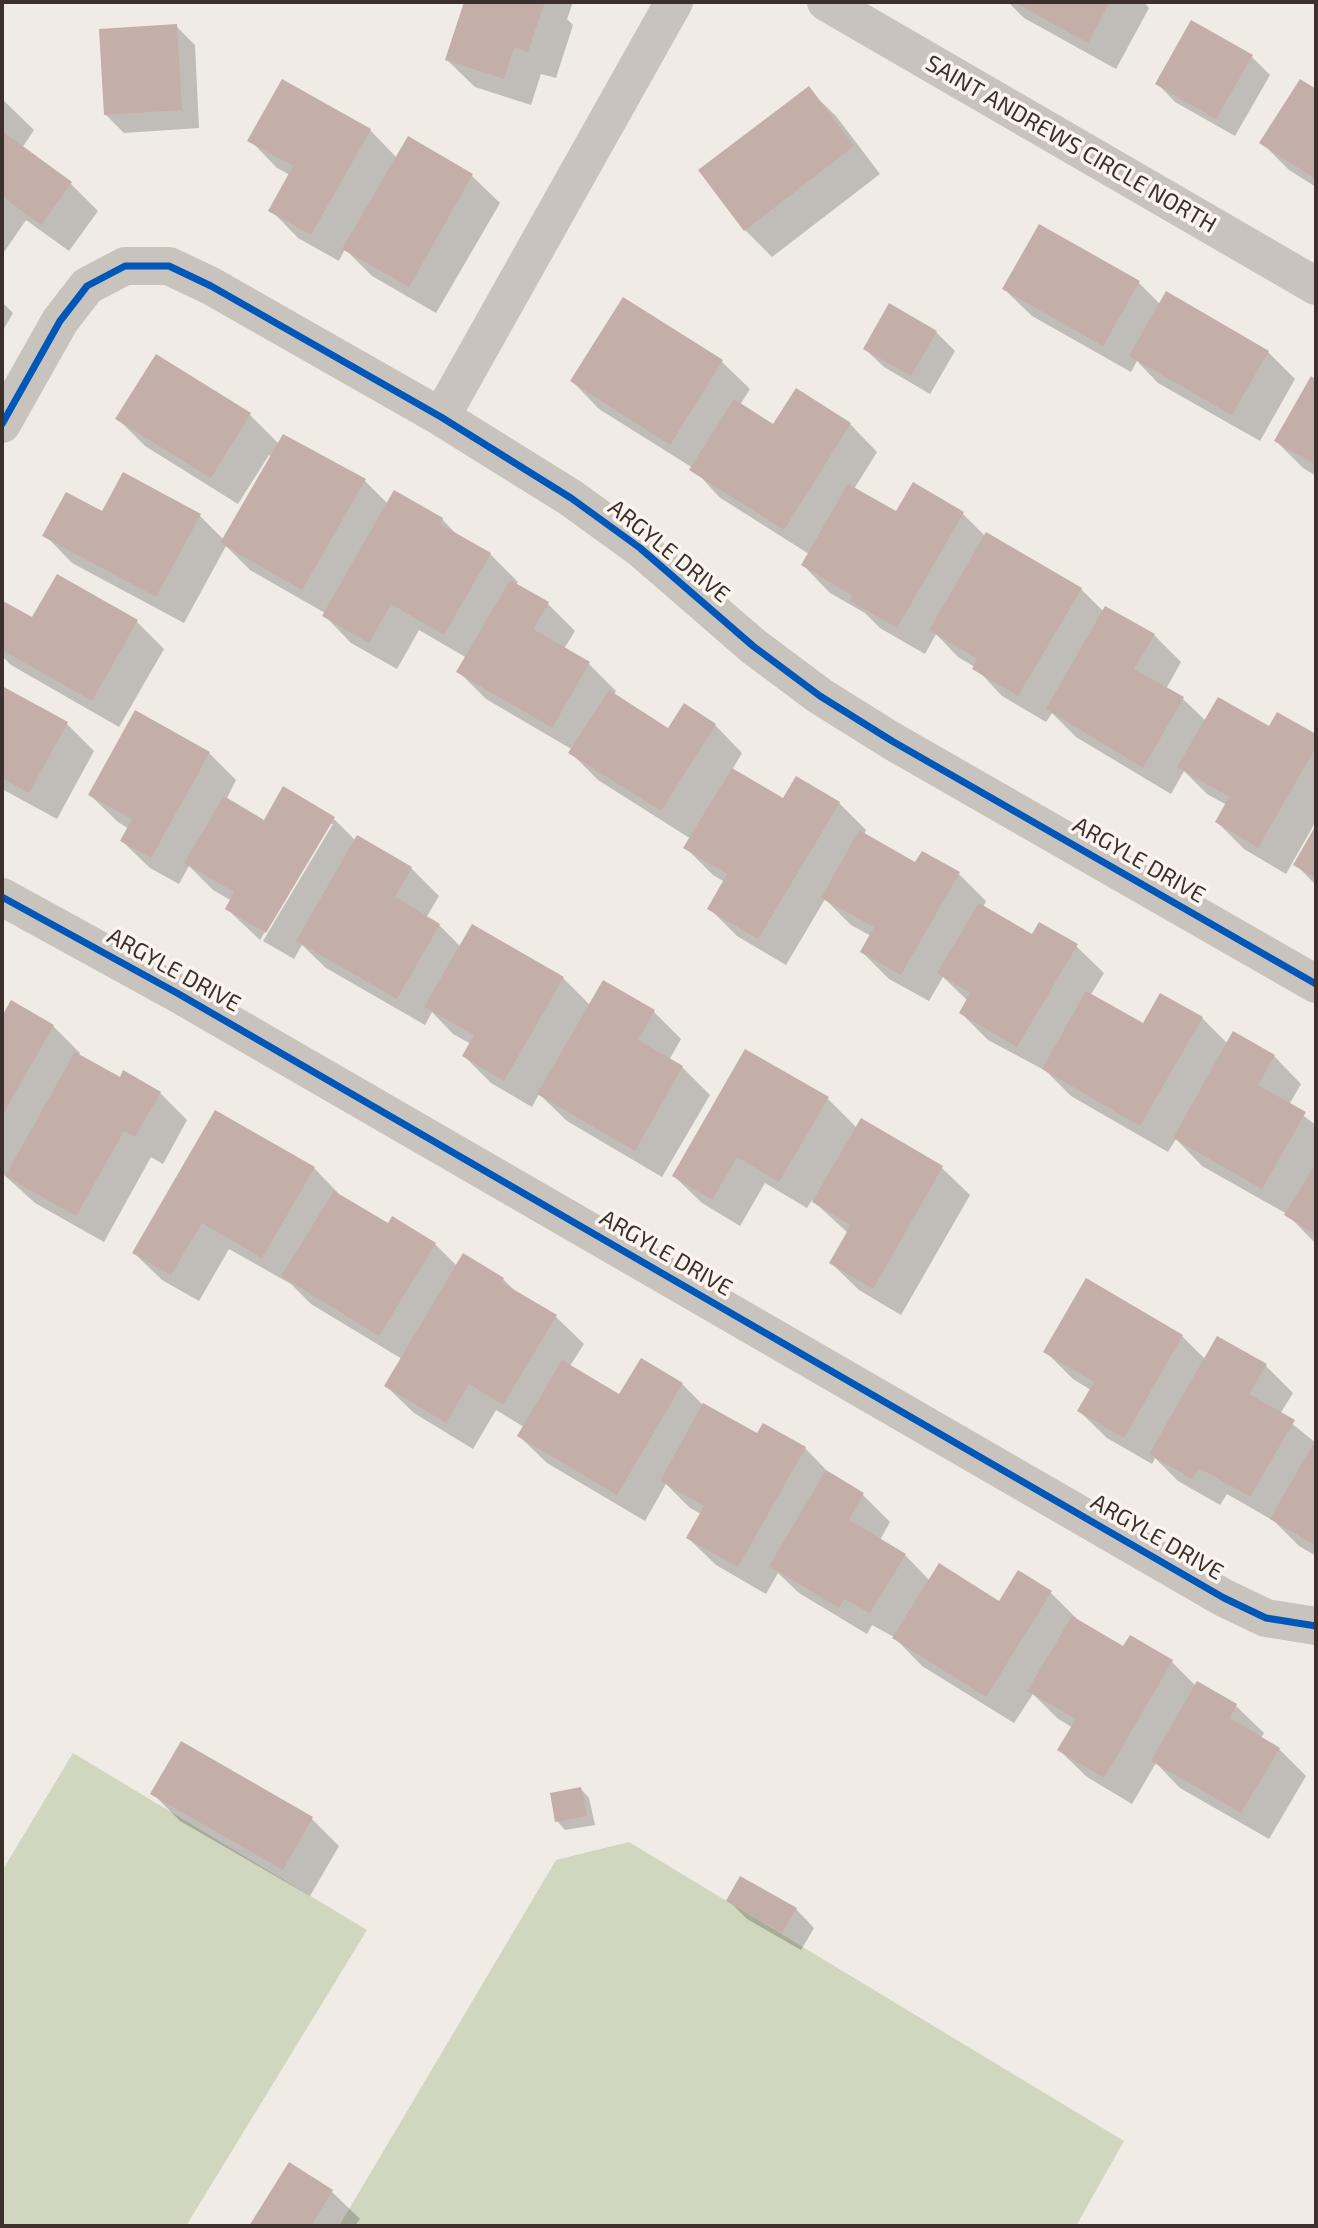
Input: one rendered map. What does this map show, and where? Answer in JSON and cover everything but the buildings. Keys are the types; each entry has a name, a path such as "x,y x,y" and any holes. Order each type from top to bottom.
{"street":[{"path":"441,417 674,2"},
{"name":"SAINT ANDREWS CIRCLE NORTH","path":"826,2 1316,286"},
{"name":"ARGYLE DRIVE","path":"2,424 60,321 87,286 125,266 169,266 211,286 441,417 571,498 640,548 753,646 820,696 892,741 1316,984"},
{"name":"ARGYLE DRIVE","path":"2,897 177,993 1224,1598 1266,1618 1316,1626"}],"green space":[{"path":"73,1753 367,1930 186,2226 2,2226 2,1871"},
{"path":"629,1842 1124,2141 1076,2226 339,2226 556,1860"}],"cycle path":[{"path":"2,424 60,321 87,286 125,266 169,266 211,286 441,417 571,498 640,548 753,646 820,696 892,741 1316,984"},
{"path":"2,897 177,993 1224,1598 1266,1618 1316,1626"}]}
